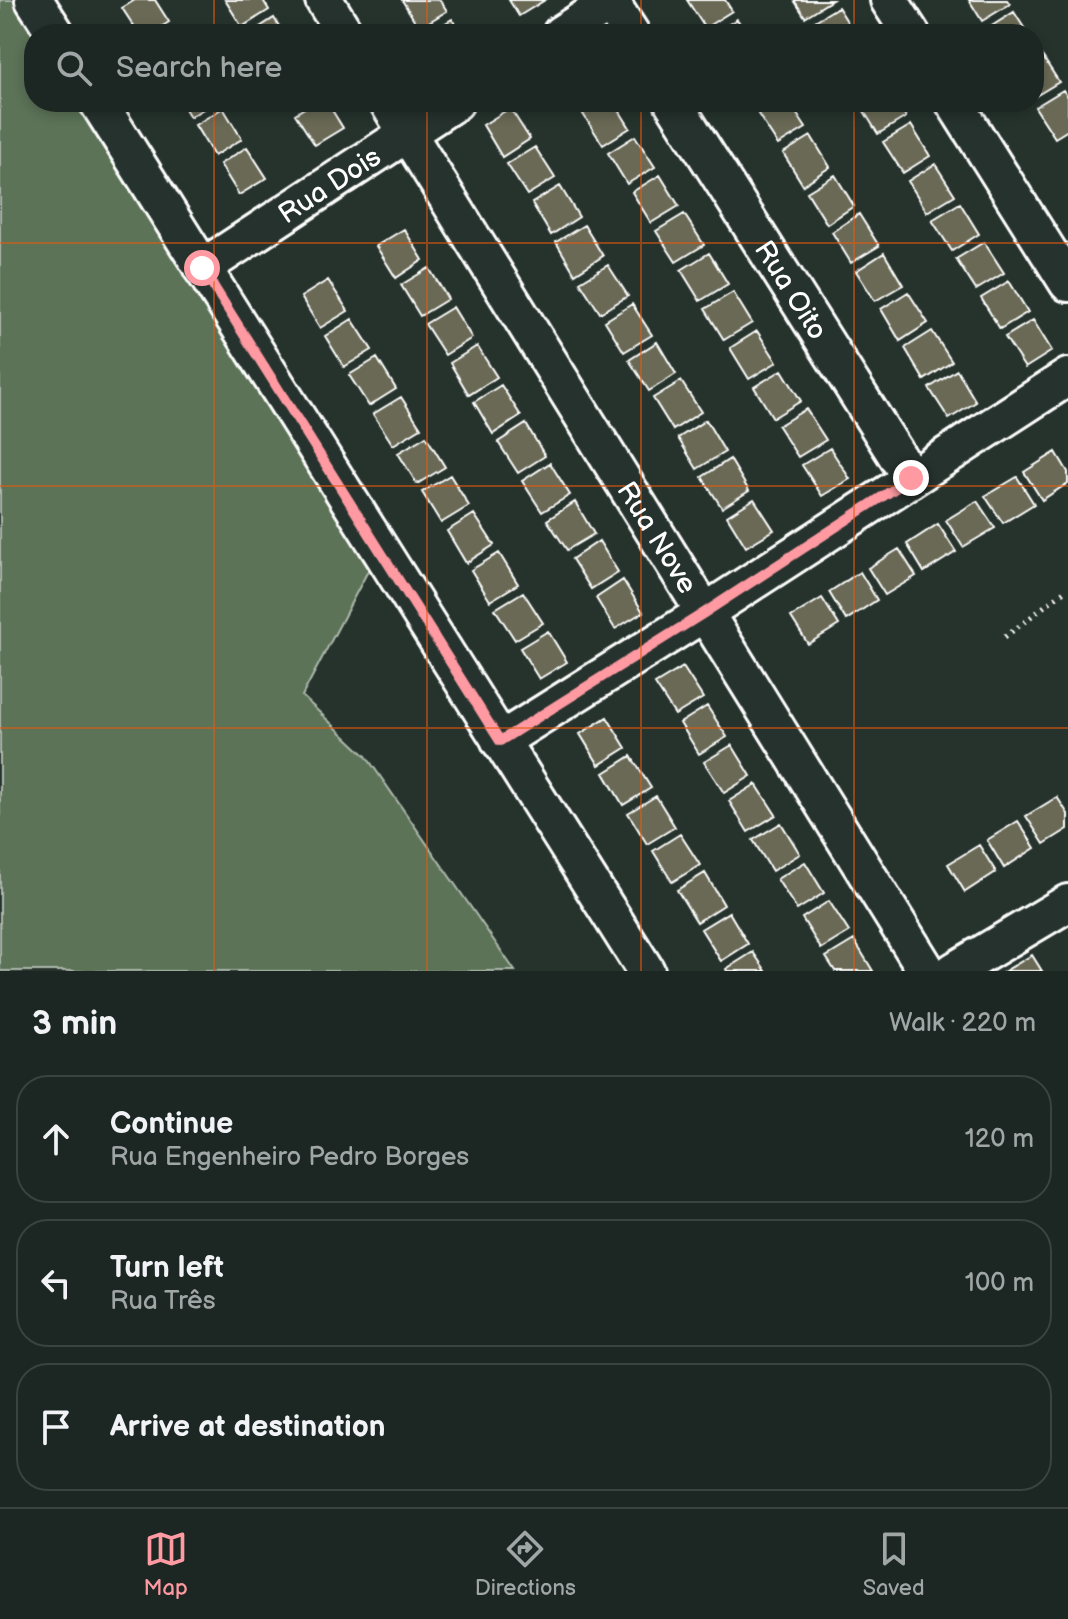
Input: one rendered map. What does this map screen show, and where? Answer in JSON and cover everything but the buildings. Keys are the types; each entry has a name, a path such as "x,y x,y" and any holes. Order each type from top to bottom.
{"street":[{"path":"34,0 50,24"},
{"path":"324,0 339,24"},
{"path":"889,0 905,24"},
{"path":"576,24 611,1 625,24"},
{"path":"104,112 646,971"},
{"name":"Rua Nove","path":"394,112 927,971"},
{"name":"Rua Dois","path":"202,268 440,112"},
{"name":"Rua Oito","path":"679,112 911,478"},
{"path":"960,112 1068,283"},
{"path":"500,741 1068,377"},
{"path":"954,971 1068,903"}],"path":[{"path":"1005,637 1068,588"}],"green space":[{"path":"0,0 19,0 34,24 24,24 24,112 88,112 370,567 302,696 366,756 515,971 0,971"}],"route":[{"path":"202,268 500,741 911,478"}]}
